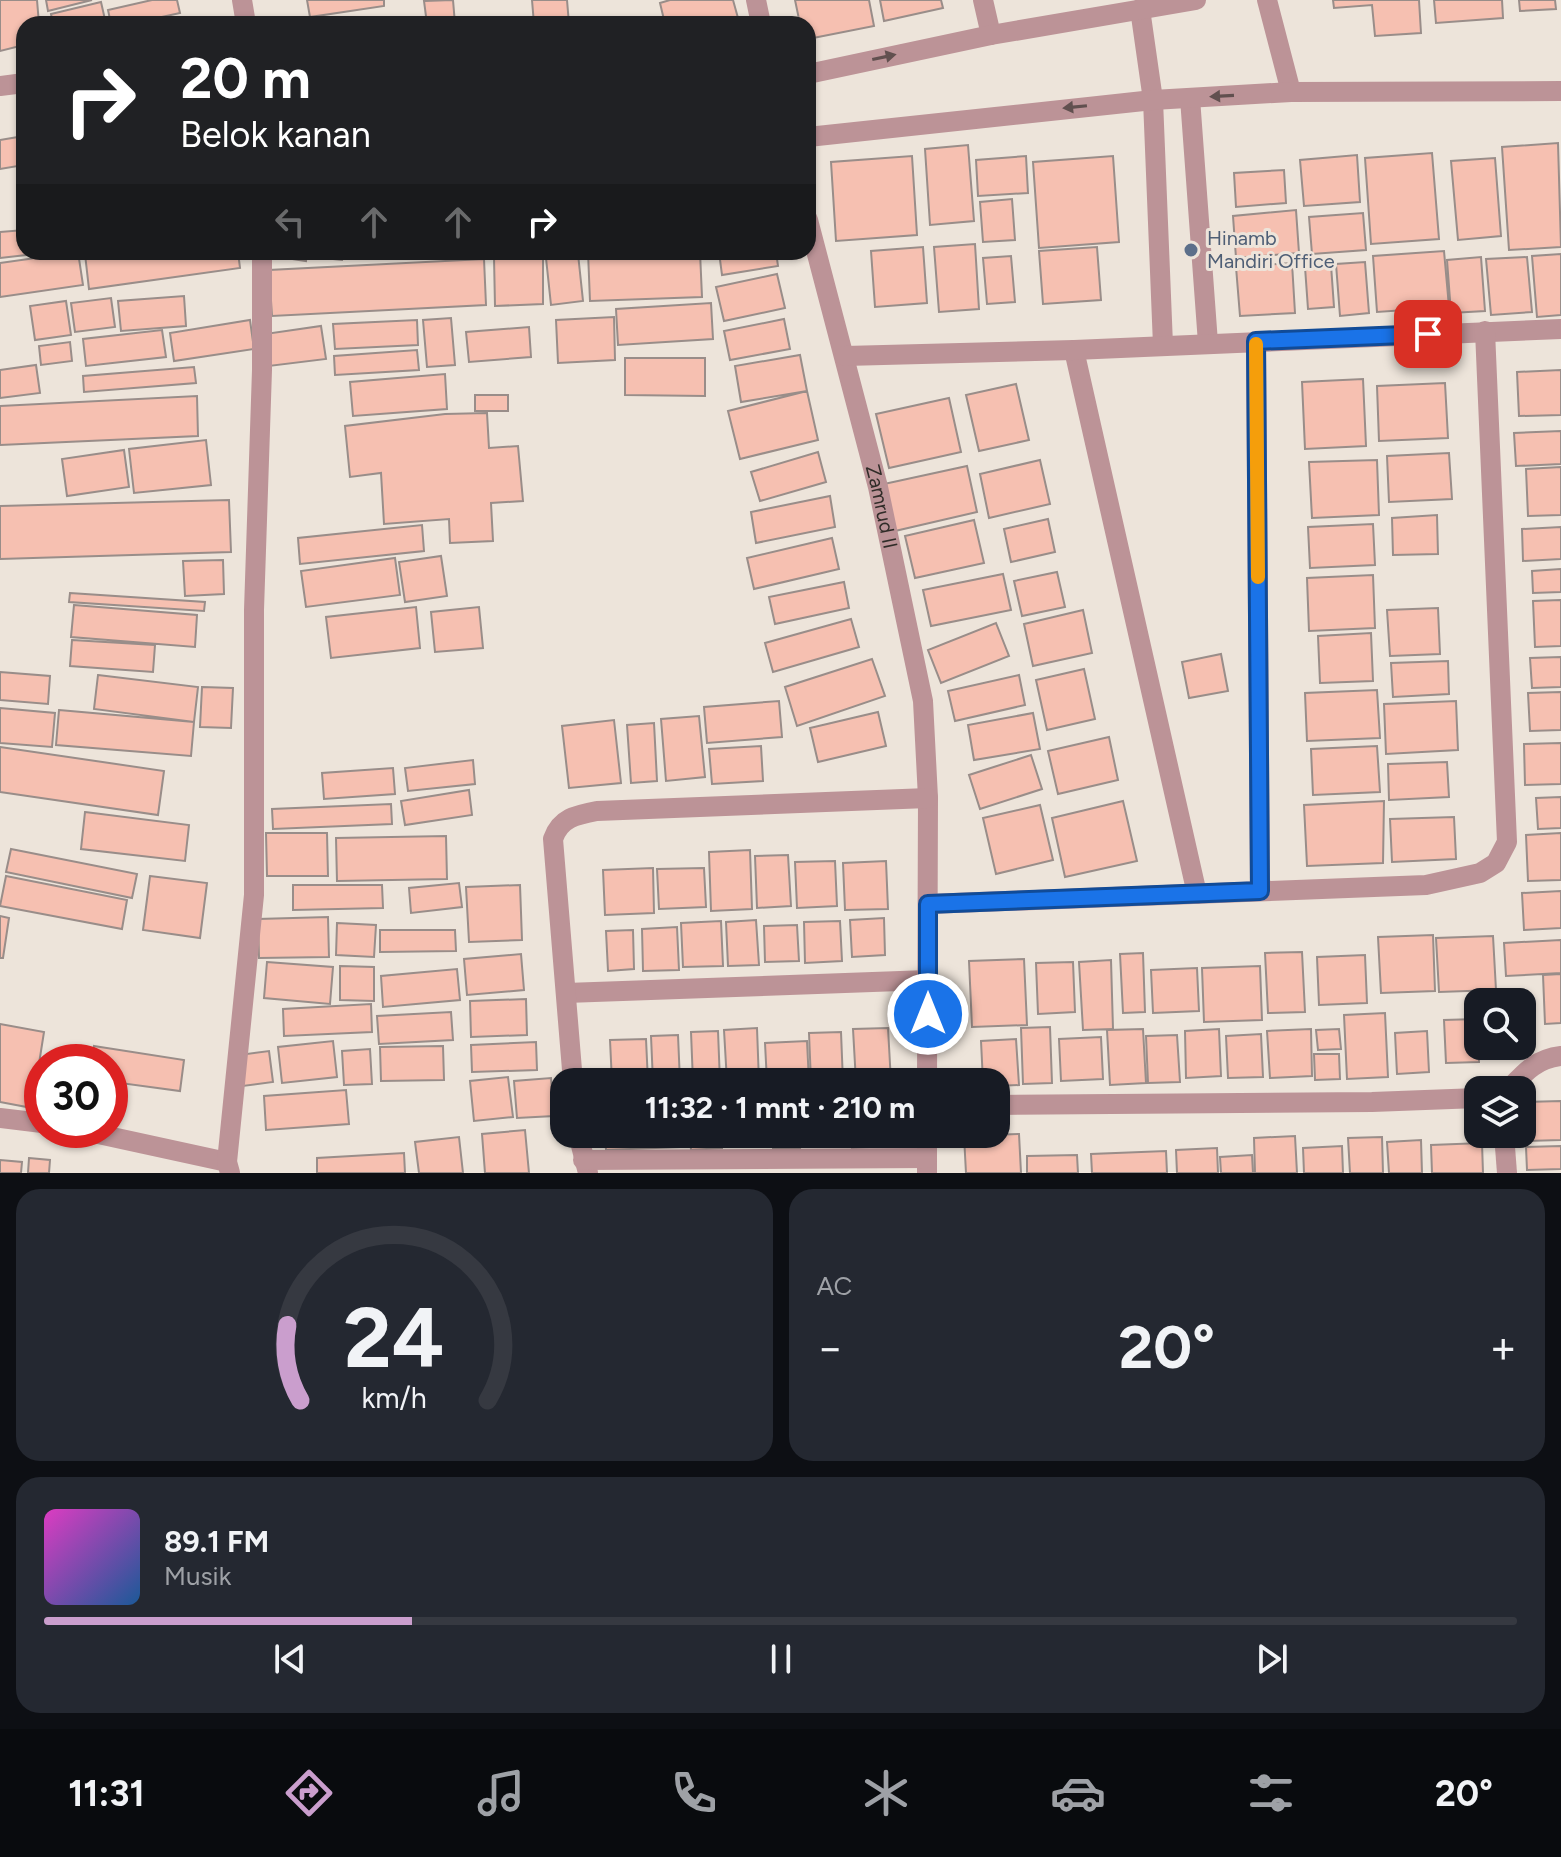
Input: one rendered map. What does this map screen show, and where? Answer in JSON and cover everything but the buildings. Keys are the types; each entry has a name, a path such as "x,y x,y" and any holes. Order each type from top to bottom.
{"street":[{"path":"983,0 991,35"},
{"path":"816,72 991,35 1196,0"},
{"path":"1267,0 1291,92"},
{"path":"1140,9 1153,100 1163,345"},
{"path":"816,136 1153,100 1291,92 1561,91"},
{"path":"1190,98 1208,343"},
{"name":"Zamrud II","path":"816,249 878,487 923,701 928,798 927,1068"},
{"path":"128,1142 228,1168 254,895 254,610 262,370 262,260"},
{"path":"845,356 1074,350 1561,329"},
{"path":"928,904 1426,885 1480,873 1496,863 1507,842 1485,331"},
{"path":"1256,341 1260,891"},
{"path":"1074,350 1197,894"},
{"path":"572,1068 553,839 556,828 563,821 578,814 597,811 928,798"},
{"path":"566,993 928,980"},
{"path":"1521,1076 1545,1058 1561,1056"},
{"path":"1010,1105 1464,1099"},
{"path":"0,1118 24,1121"},
{"path":"1505,1148 1507,1173"},
{"path":"586,1167 927,1166"}],"slow traffic":[{"path":"1256,344 1258,577"}],"place":[{"name":"Hinamb Mandiri Office","path":"1191,250"}],"route":[{"path":"928,1014 928,904 1260,891 1256,341 1428,334"}]}
